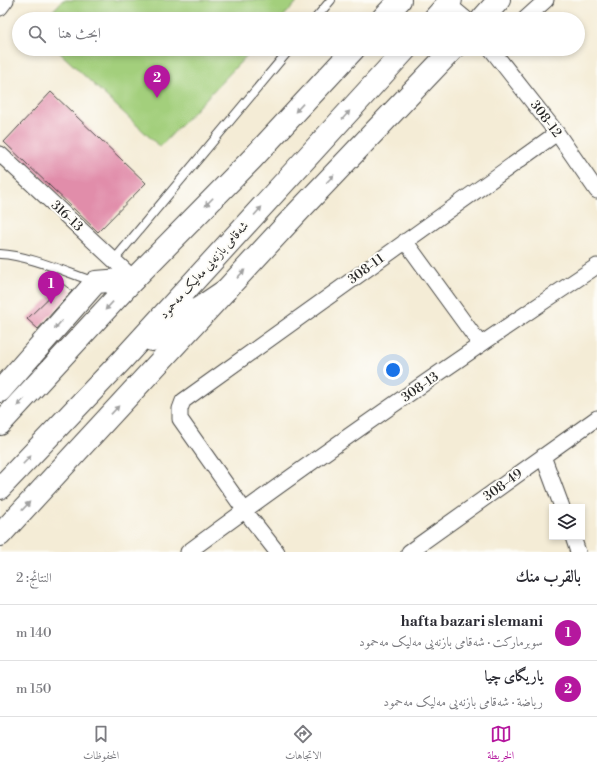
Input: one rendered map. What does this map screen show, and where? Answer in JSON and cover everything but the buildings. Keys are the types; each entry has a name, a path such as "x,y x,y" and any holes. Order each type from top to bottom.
{"main road":[{"path":"389,12 400,0"},
{"path":"488,12 499,0"},
{"path":"0,424 134,279 252,159 348,56"},
{"name":"شەقامی بازنەیی مەلیک مەحمود","path":"2,488 122,360 400,56"},
{"path":"0,534 297,213 447,56"},
{"path":"0,391 96,282 134,279"},
{"path":"122,360 226,290"}],"street":[{"path":"0,8 6,0"},
{"path":"533,12 546,0"},
{"name":"308-12","path":"497,56 557,133 597,191"},
{"name":"308-11","path":"244,511 180,419 180,409 183,401 557,133"},
{"name":"316-13","path":"0,154 134,279"},
{"path":"405,241 480,344"},
{"name":"308-13","path":"188,552 480,344 597,266"},
{"name":"308-49","path":"409,552 597,418"},
{"path":"543,456 561,504"},
{"path":"244,511 277,552"},
{"path":"574,540 578,552"}],"lane":[{"path":"321,12 330,0"},
{"path":"114,260 284,56"},
{"path":"0,254 8,254 41,263 96,282"}],"green space":[{"path":"63,0 299,0 288,12 52,12"},
{"path":"63,56 246,56 160,147"}],"place":[{"name":"یاریگای چیا","path":"157,98"},
{"name":"hafta bazari slemani","path":"51,304"}]}
